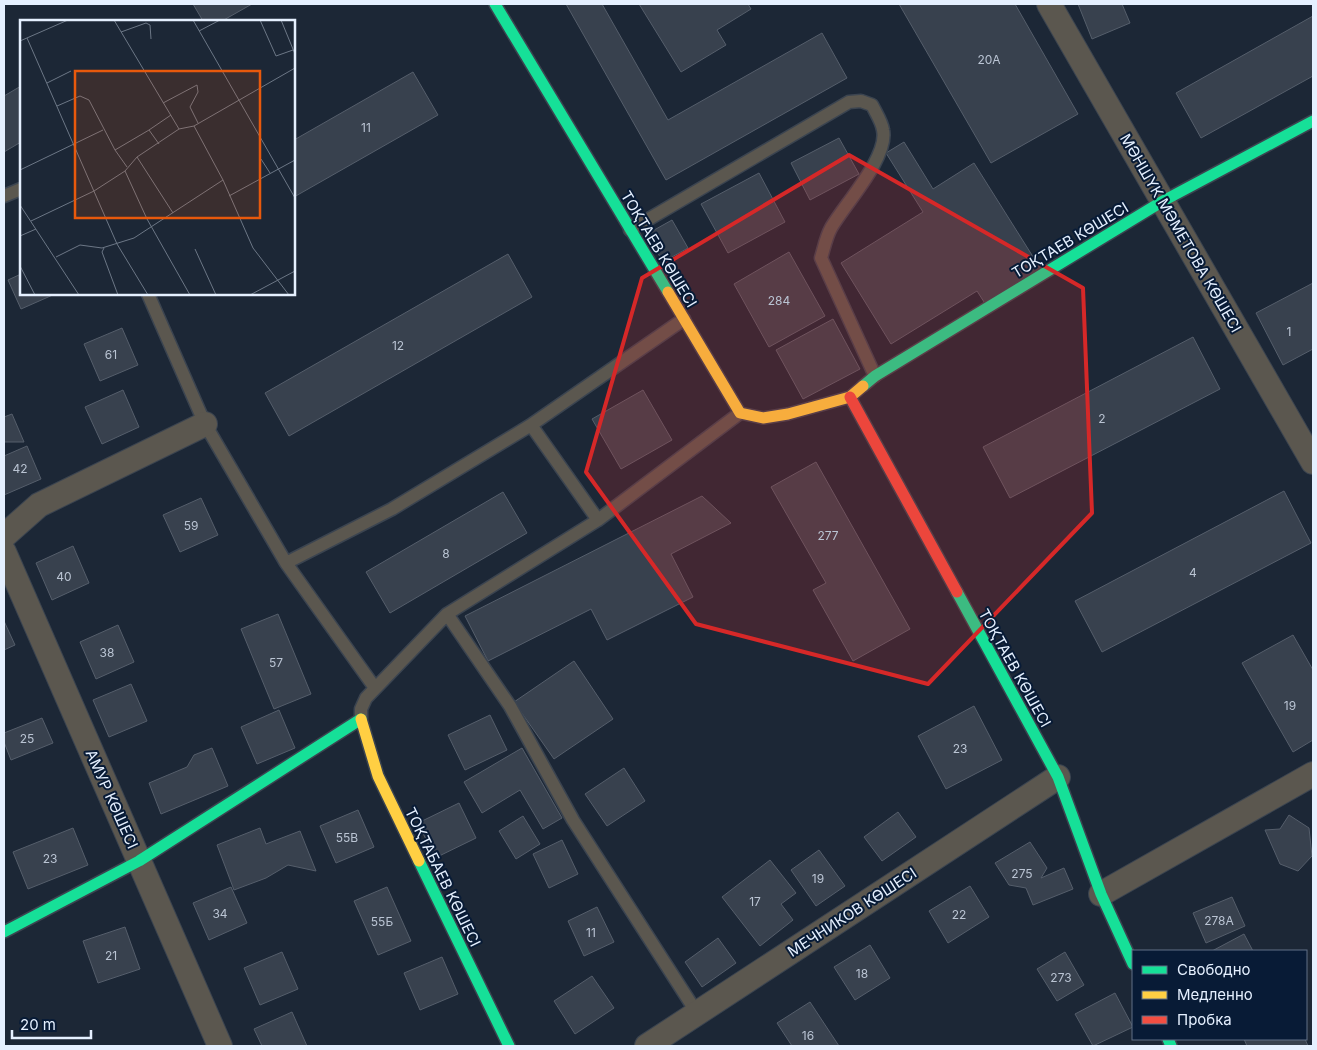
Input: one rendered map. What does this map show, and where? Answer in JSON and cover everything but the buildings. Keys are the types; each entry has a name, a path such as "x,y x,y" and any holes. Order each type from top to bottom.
{"street":[{"name":"ТОҚТАЕВ КӨШЕСІ","path":"495,4 740,413 763,418 788,414 850,397 875,376 1163,201 1313,121"},
{"name":"МӘНШҮК МӘМЕТОВА КӨШЕСІ","path":"1050,4 1313,462"},
{"name":"ТОҚТАЕВ КӨШЕСІ","path":"850,397 1058,777 1101,894 1132,962"},
{"path":"4,536 39,505 205,424"},
{"name":"АМУР КӨШЕСІ","path":"4,552 220,1046"},
{"path":"4,932 139,861 361,718"},
{"name":"ТОҚТАБАЕВ КӨШЕСІ","path":"361,718 378,776 509,1046"},
{"path":"1101,894 1313,774"},
{"name":"МЕЧНИКОВ КӨШЕСІ","path":"647,1046 1058,777"}],"lane":[{"path":"630,230 849,102 861,101 872,105 884,131 879,153 870,173 847,203 830,230 821,258 875,376"},
{"path":"4,196 20,189"},
{"path":"148,295 205,424 286,563 375,688"},
{"path":"286,563 392,509 531,425 684,319"},
{"path":"361,718 361,709 366,698 447,614 598,520 740,413"},
{"path":"531,425 598,520"},
{"path":"447,614 510,706 573,820 697,1013"}],"highlighted area":[{"path":"849,155 1083,288 1092,513 928,684 696,624 586,472 642,278"}],"traffic: fast":[{"path":"495,4 668,292"},
{"path":"863,386 875,376 1163,201 1313,121"},
{"path":"957,592 1058,777 1101,894 1132,962"},
{"path":"4,932 139,861 361,719"},
{"path":"419,861 509,1046"},
{"path":"1168,1040 1171,1046"}],"traffic: slow":[{"path":"668,292 740,413 763,418 788,414 850,397 863,386"},
{"path":"361,719 378,776 419,861"}],"traffic: jam":[{"path":"850,397 957,592"}]}
